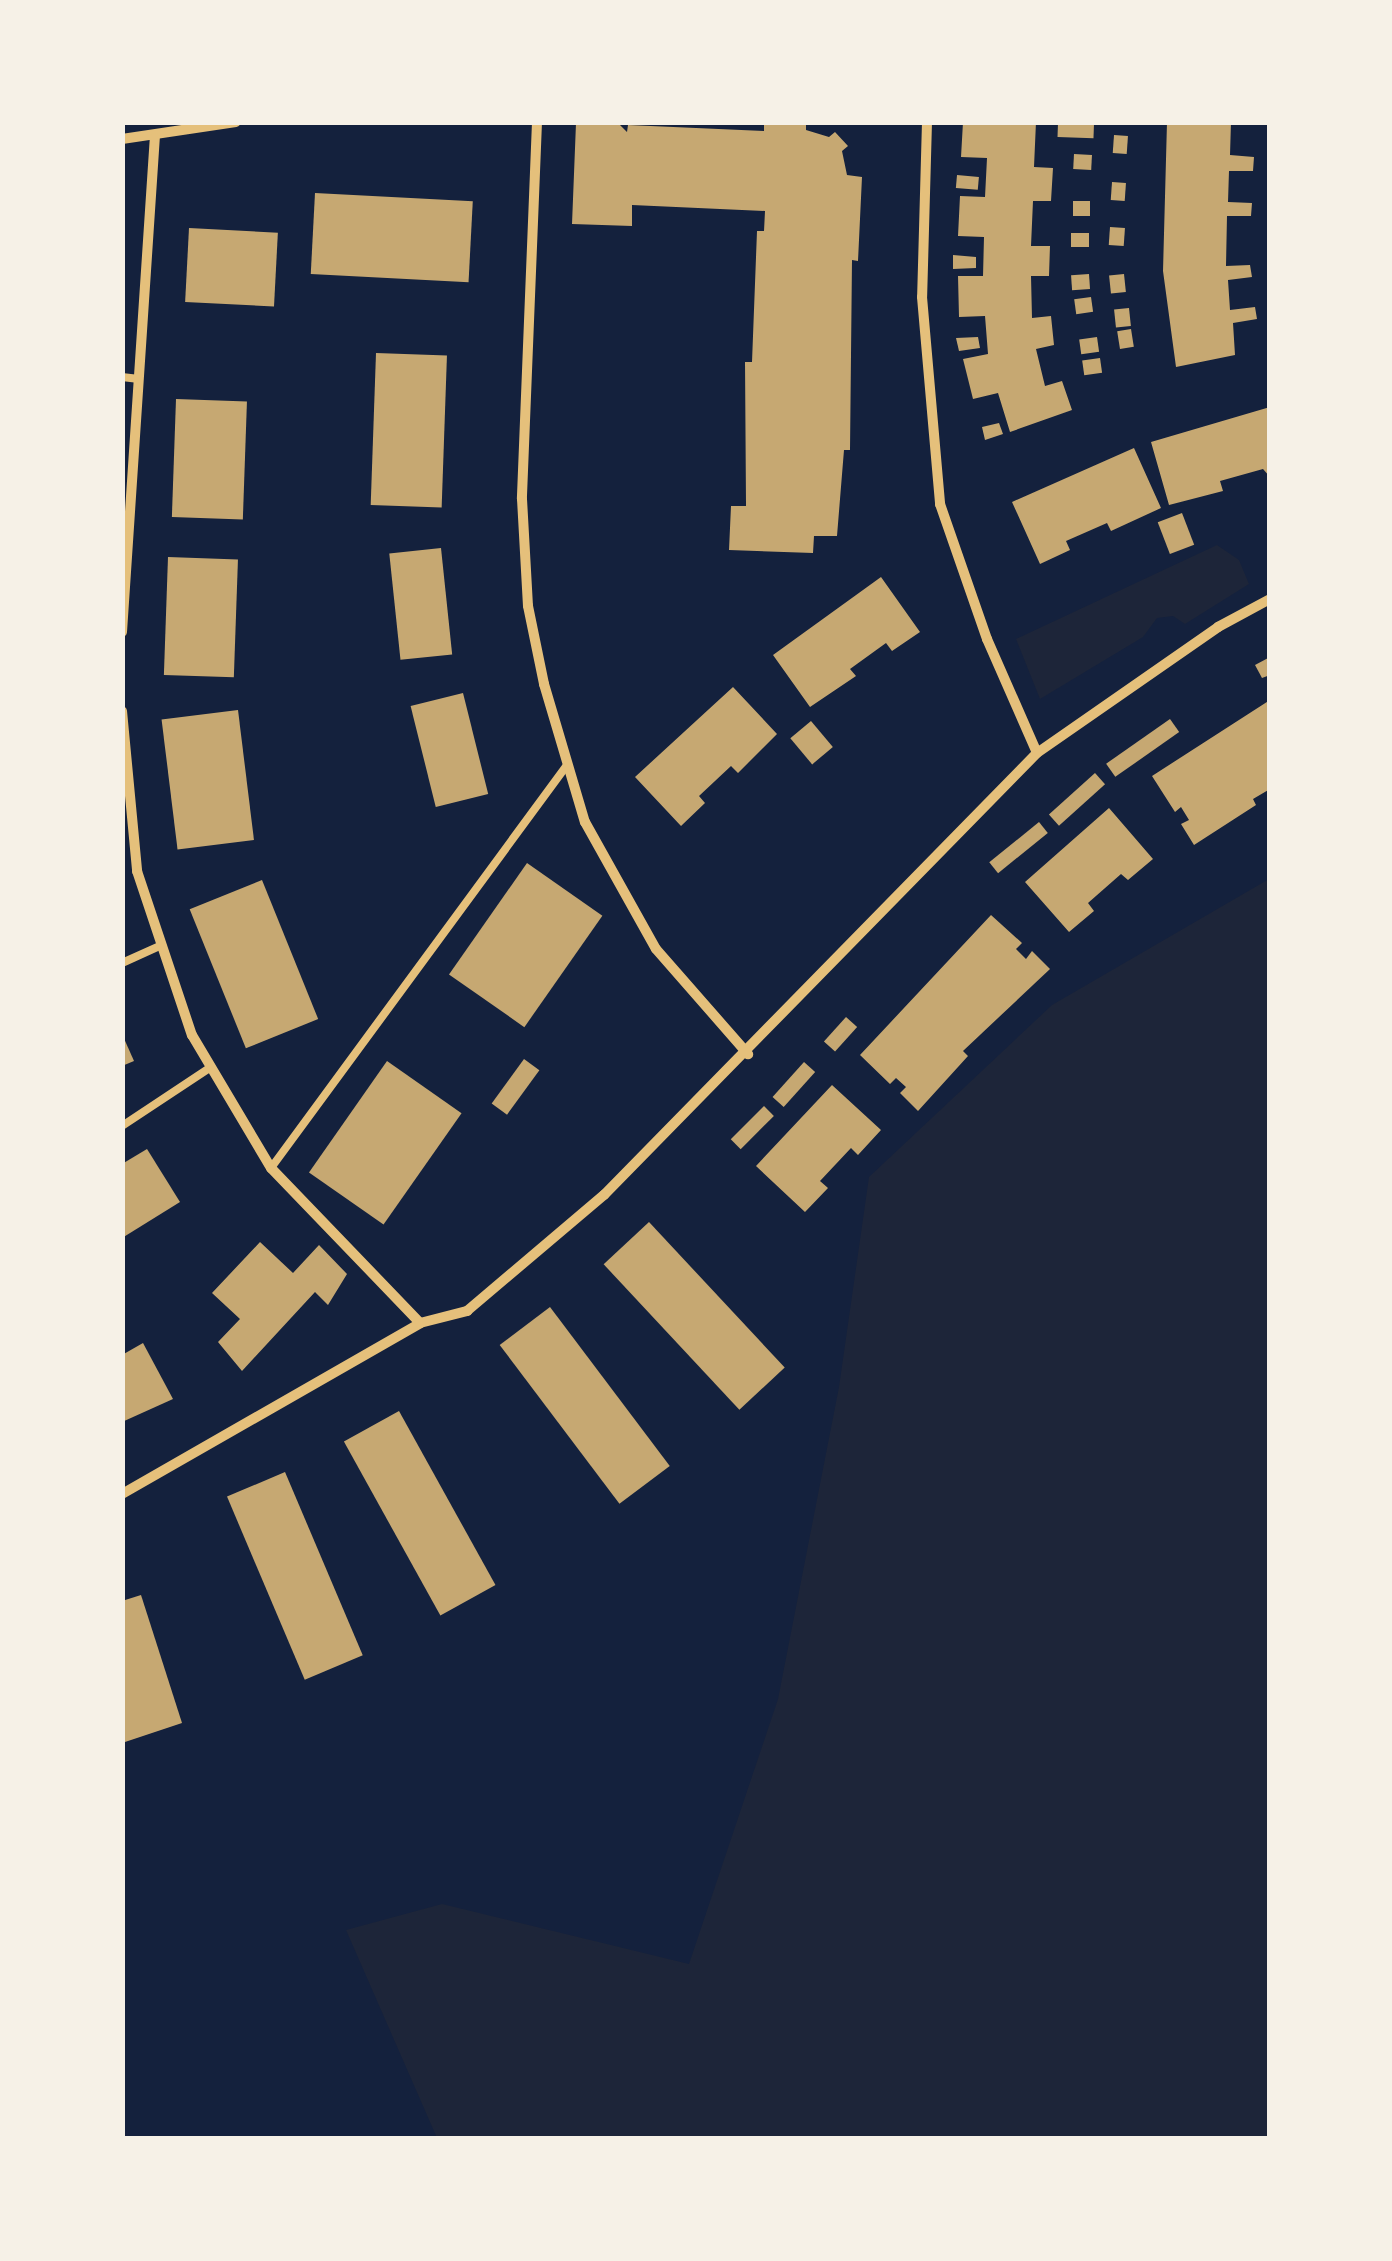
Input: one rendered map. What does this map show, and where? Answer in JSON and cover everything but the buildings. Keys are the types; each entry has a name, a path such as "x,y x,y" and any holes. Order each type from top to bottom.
{"street":[{"path":"122,139 155,138 236,122"},
{"path":"537,122 522,499 528,606 566,766 585,822 656,950 748,1054"},
{"path":"927,122 922,297 940,504 987,640 1037,754"},
{"path":"122,632 126,520 155,138"},
{"path":"122,1494 420,1323 467,1310 604,1195 748,1054 1037,754 1218,626 1270,599"},
{"path":"122,711 126,800 137,871 192,1035 272,1168 420,1323"}],"lane":[{"path":"122,377 139,379"},
{"path":"272,1168 566,766"},
{"path":"122,963 162,945"},
{"path":"122,1126 212,1067"}],"shaded area":[{"path":"1217,545 1239,560 1249,584 1185,624 1173,616 1157,618 1143,637 1040,699 1016,639"},
{"path":"1269,879 1269,2138 437,2138 346,1930 442,1904 689,1964 778,1699 839,1387 869,1177 1052,1005"}]}
